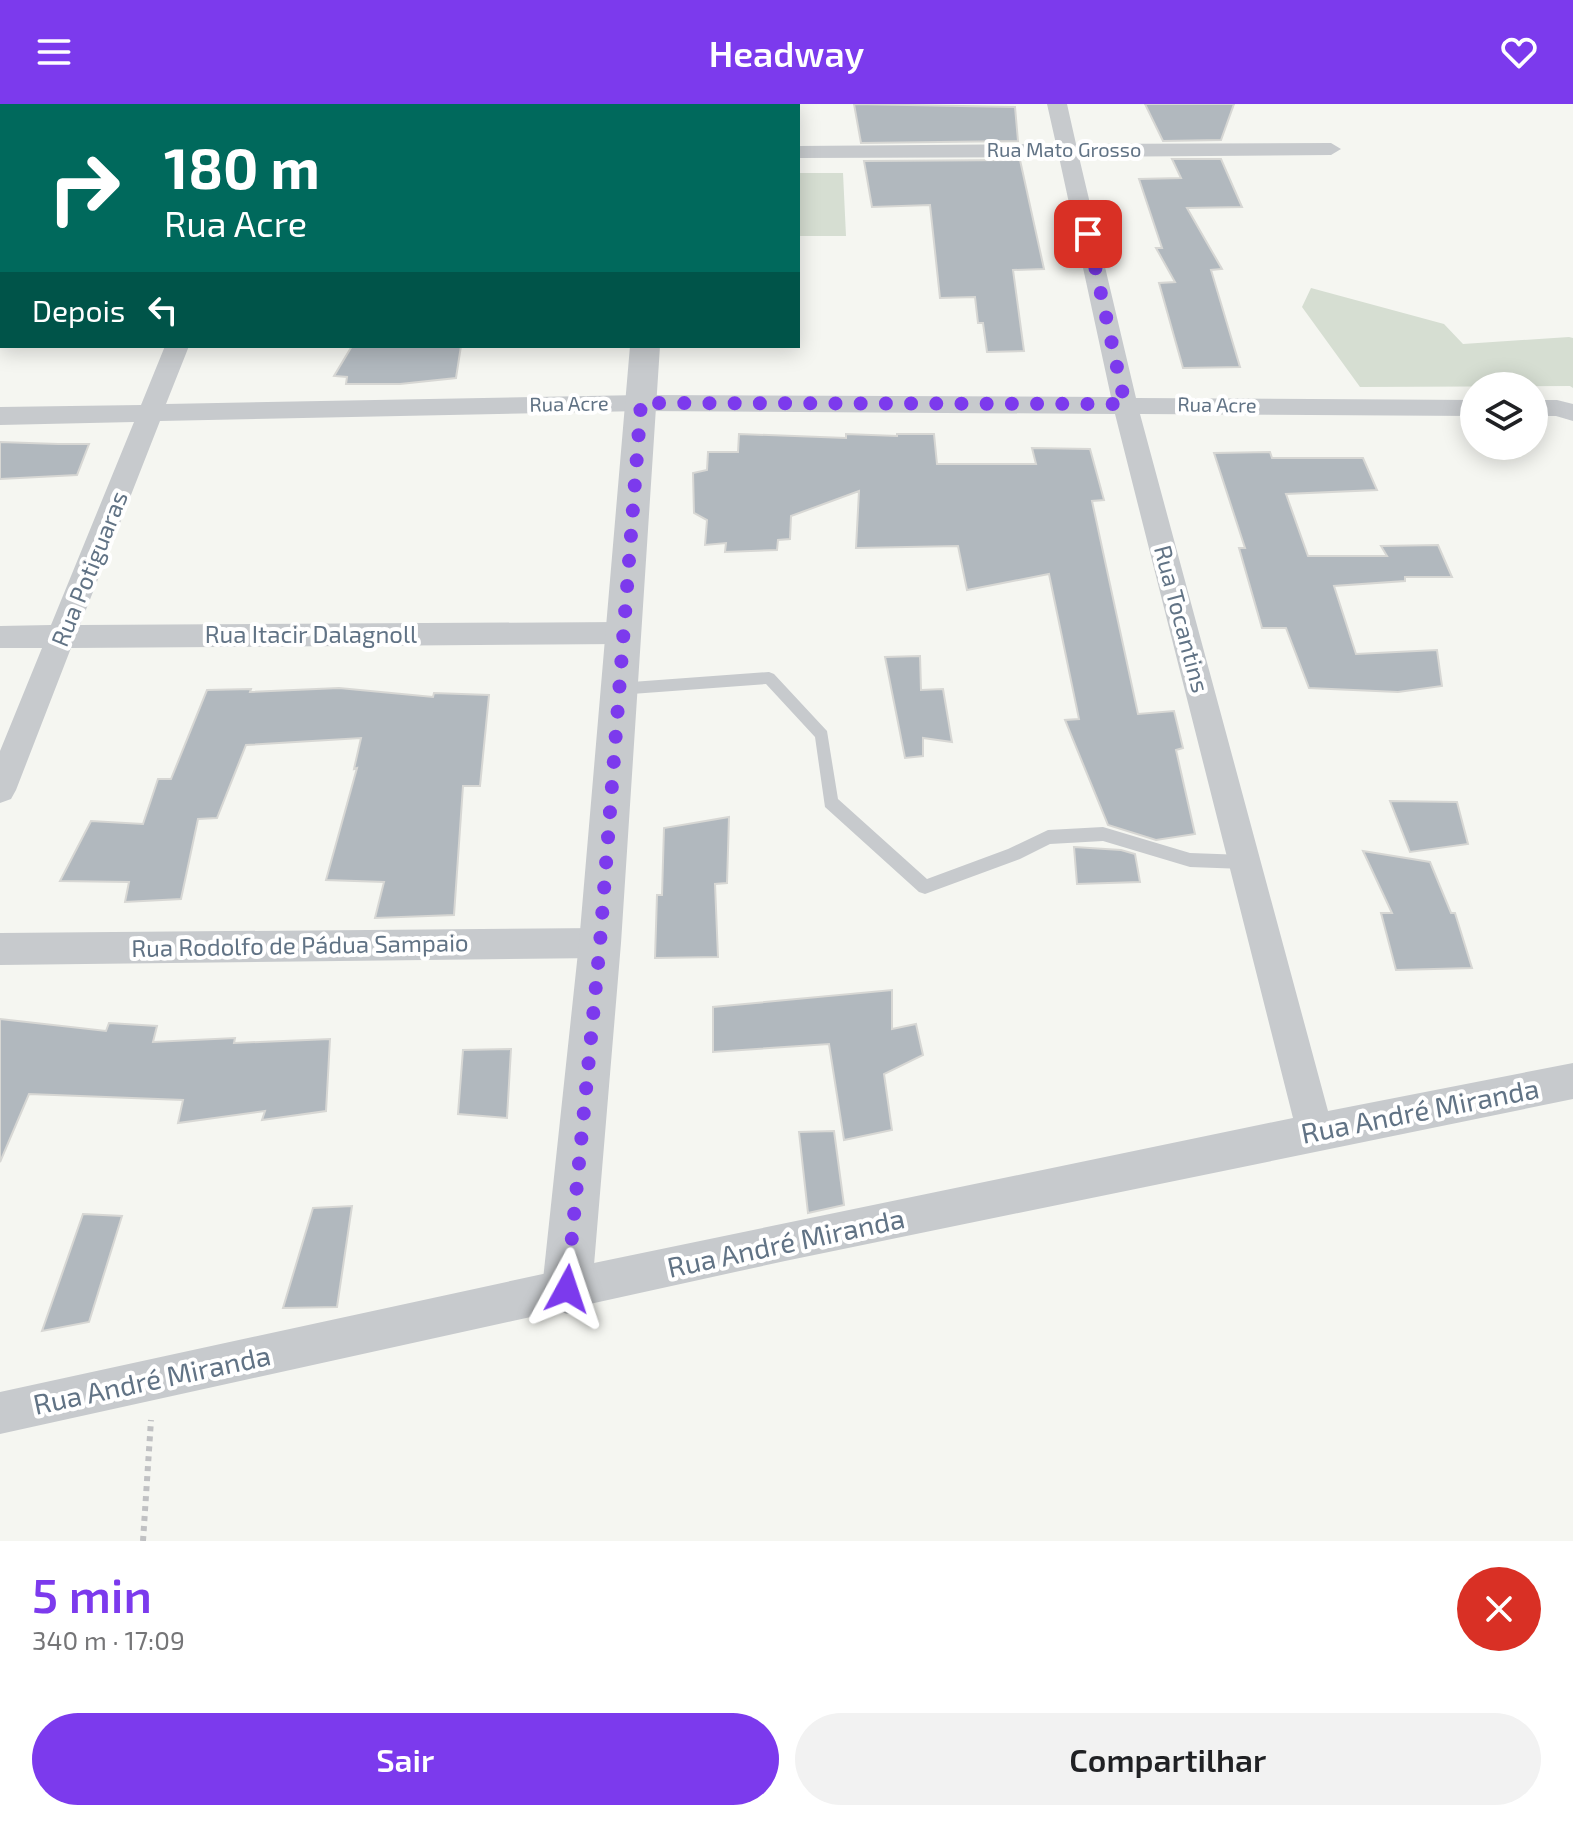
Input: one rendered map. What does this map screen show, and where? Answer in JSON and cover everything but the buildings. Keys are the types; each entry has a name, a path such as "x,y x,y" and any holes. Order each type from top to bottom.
{"street":[{"name":"Rua Tocantins","path":"1057,104 1125,404 1315,1131"},
{"name":"Rua Mato Grosso","path":"800,152 1331,149"},
{"name":"Rua Potiguaras","path":"0,790 176,348"},
{"path":"567,1289 600,943 645,348"},
{"name":"Rua Acre","path":"0,416 641,403 1460,408"},
{"name":"Rua Itacir Dalagnoll","path":"0,637 622,633"},
{"name":"Rua Rodolfo de Pádua Sampaio","path":"0,949 600,943"},
{"name":"Rua André Miranda","path":"0,1413 1315,1131 1573,1081"}],"lane":[{"path":"618,689 769,678 822,735 831,802 925,887 1014,854 1048,837 1103,834 1190,860 1244,862"}],"path":[{"path":"143,1541 153,1379"}],"shaded area":[{"path":"800,173 843,173 846,236 800,236"},
{"path":"1311,288 1444,324 1463,344 1573,338 1573,388 1548,386 1548,372 1460,372 1460,387 1360,387 1302,307"}],"route":[{"path":"567,1289 600,943 641,403 1125,404 1088,234"}]}
